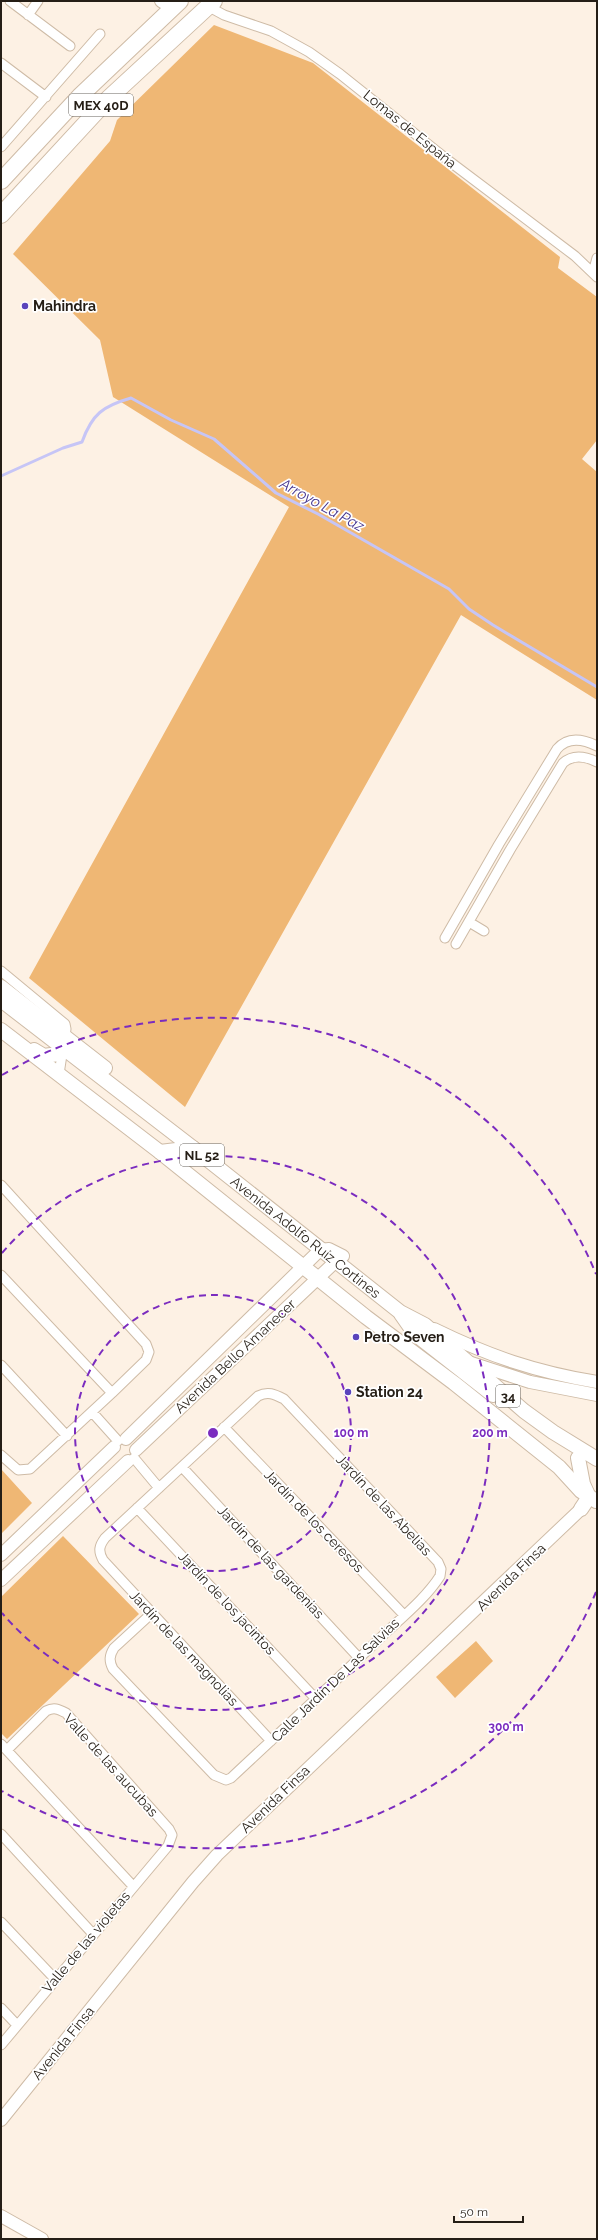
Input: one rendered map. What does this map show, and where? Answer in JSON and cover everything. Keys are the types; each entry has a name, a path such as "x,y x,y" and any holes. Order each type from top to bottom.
{"highway":[{"name":"MEX 40D","path":"1,181 171,3"},
{"name":"MEX 40D","path":"1,214 109,98 149,58 212,3"}],"main road":[{"path":"1,987 43,1018 59,1035 63,1043 425,1325"},
{"name":"Avenida Adolfo Ruíz Cortines","path":"1,1000 63,1043 193,1148 333,1253 400,1312 425,1325 524,1411 553,1432 597,1459"},
{"path":"1,1026 44,1056 58,1054 63,1043"},
{"path":"1,1030 160,1152 317,1278 454,1383 559,1467 591,1502"},
{"path":"160,1152 193,1148"},
{"name":"Avenida Adolfo Ruíz Cortines","path":"400,1312 415,1334 535,1428 597,1470"},
{"path":"454,1383 486,1390"},
{"path":"578,1458 583,1484 591,1502"}],"street":[{"path":"10,1 70,46"},
{"path":"28,15 38,1"},
{"name":"Lomas de España","path":"212,3 213,9 224,15 271,31 309,52 340,74 449,161 575,256 595,275"},
{"path":"1,147 100,34"},
{"path":"1,62 46,97"},
{"path":"595,275 597,258"},
{"path":"445,938 499,844 557,749 566,741 573,740 589,742 597,746"},
{"path":"456,944 510,850 563,763 577,757 584,756 597,762"},
{"path":"469,922 484,931"},
{"path":"1,971 64,1024 66,1029 59,1074"},
{"path":"1,1185 146,1344 150,1352 146,1360 67,1436 30,1469 24,1471 12,1466 1,1454"},
{"name":"Avenida Bello Amanecer","path":"1,1555 304,1267 333,1253"},
{"name":"Avenida Bello Amanecer","path":"1,1580 133,1456 227,1362 317,1278 333,1253"},
{"path":"1,1275 112,1393"},
{"name":"NL 52","path":"425,1325 506,1361 550,1373 597,1382"},
{"path":"235,1332 247,1343"},
{"path":"216,1350 227,1362"},
{"name":"NL 52","path":"435,1350 530,1382 597,1395"},
{"path":"1,1366 67,1436"},
{"name":"Jardín de las Abelias","path":"224,1427 258,1396 265,1392 274,1394 284,1399 438,1562 441,1569 440,1576"},
{"path":"92,1412 119,1442 133,1442 133,1456 158,1488"},
{"path":"137,1508 224,1427"},
{"name":"Jardín de los ceresos","path":"224,1427 404,1615"},
{"path":"119,1442 114,1452 119,1460 133,1456"},
{"name":"Jardín de las gardenias","path":"182,1467 359,1658"},
{"name":"Avenida Finsa","path":"1,2120 193,1882 217,1855 591,1502"},
{"name":"Jardín de las magnolias","path":"137,1508 105,1538 100,1545 99,1552 103,1560 151,1614 271,1741"},
{"name":"Jardín de los jacintos","path":"137,1508 316,1699"},
{"name":"Calle Jardín De Las Salvias","path":"151,1614 114,1648 110,1655 110,1662 113,1669 214,1776 226,1780 231,1778 316,1699 404,1615 440,1576"},
{"name":"Valle de las aucubas","path":"4,1747 46,1711 52,1708 59,1709 66,1713 169,1829 172,1835 171,1840"},
{"path":"4,1747 133,1886"},
{"path":"1,1834 93,1934"},
{"name":"Valle de las violetas","path":"1,2045 171,1840"},
{"path":"1,1922 55,1979"},
{"path":"1,2008 17,2025"},
{"path":"1,2216 42,2239"}],"shaded area":[{"path":"214,25 313,63 560,257 558,268 597,297 597,440 582,459 597,472 597,700 461,615 185,1107 29,978 289,507 113,397 100,340 13,254 110,141 117,120"},
{"path":"1,1469 32,1503 1,1534"},
{"path":"63,1536 139,1614 7,1739 1,1733 1,1597"},
{"path":"476,1641 493,1661 455,1698 436,1677"}],"waterway":[{"name":"Arroyo La Paz","path":"1,476 63,448 82,442 90,424 100,412 113,404 131,398 171,420 214,439 276,493 318,514 449,589 469,609 493,625 597,687"}],"place":[{"name":"Mahindra","path":"25,306"},
{"name":"Petro Seven","path":"356,1337"},
{"name":"Station 24","path":"348,1392"}]}
